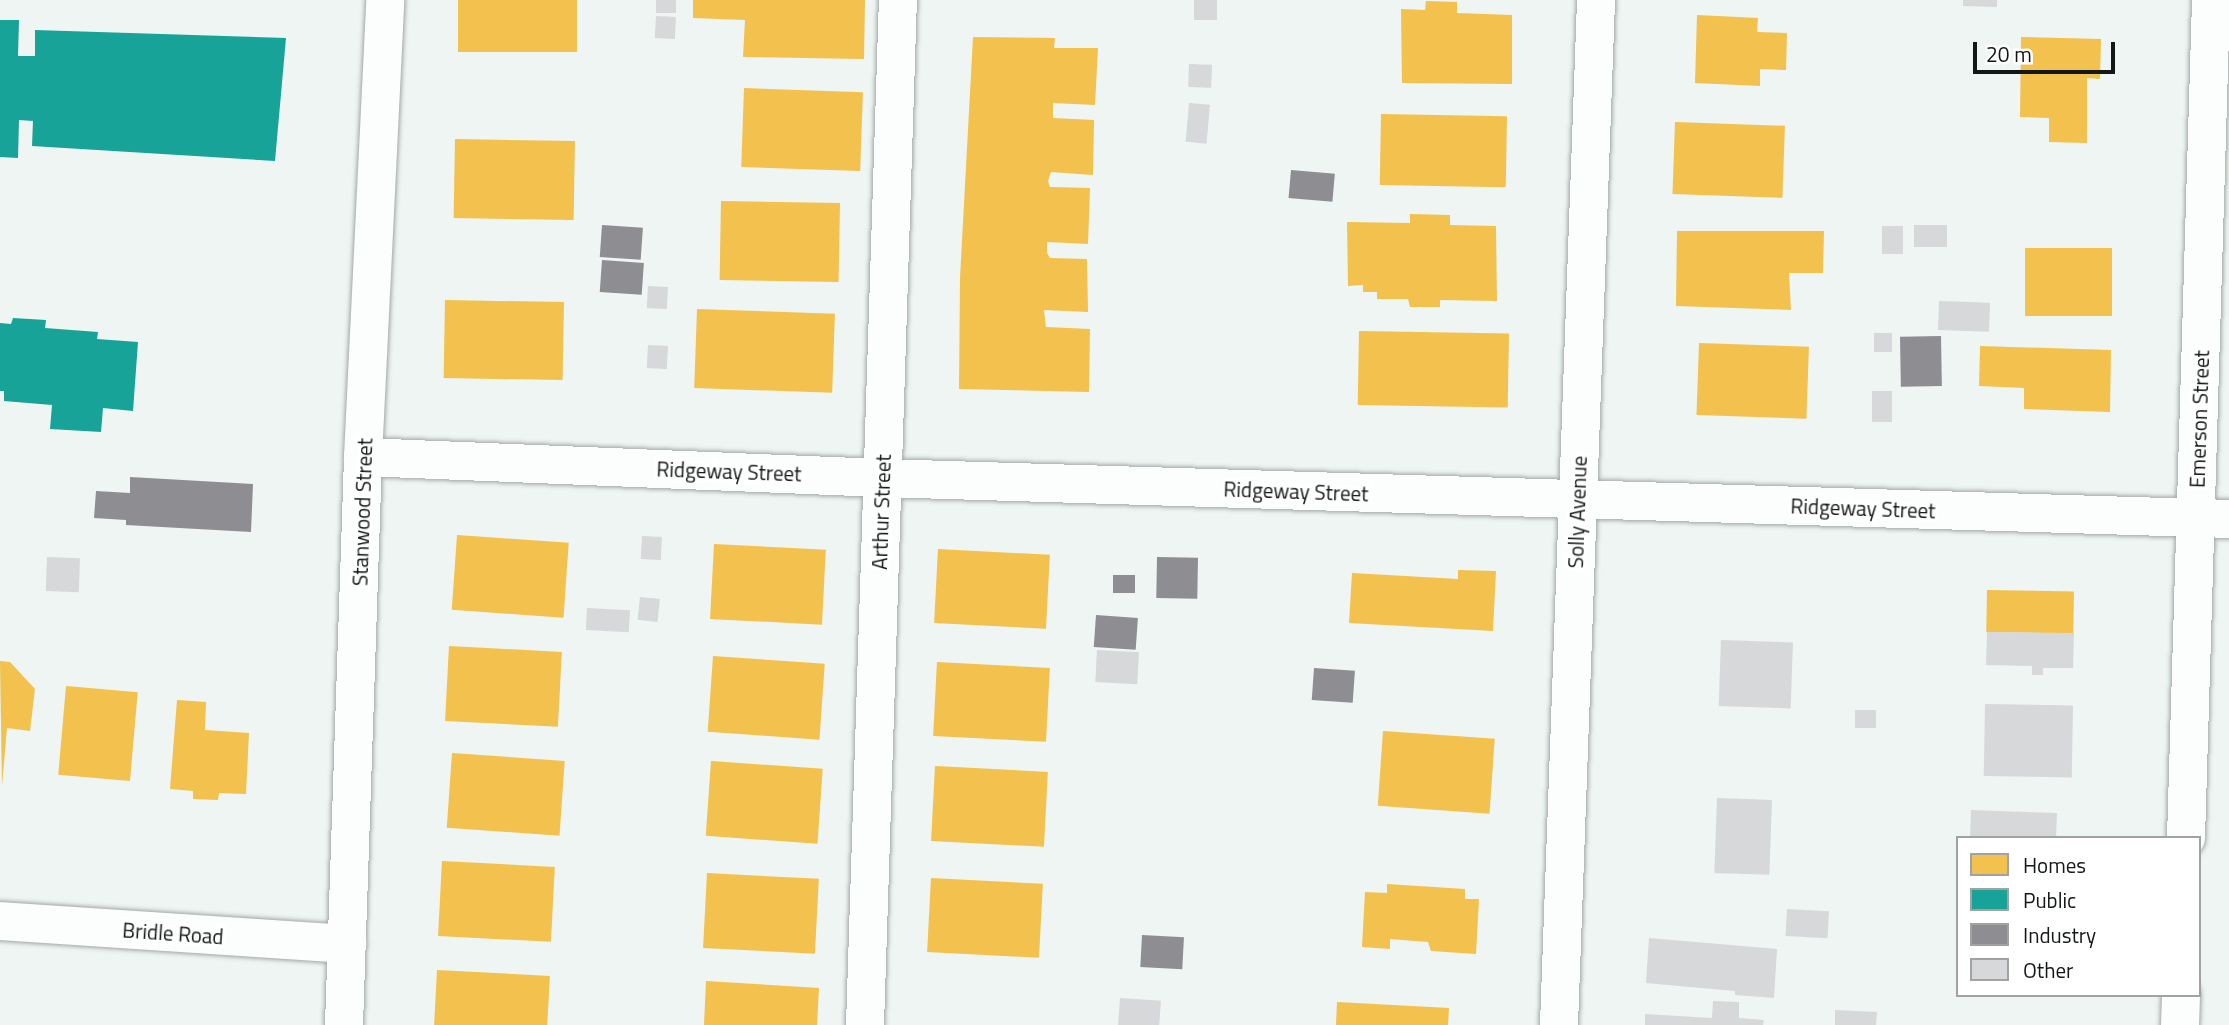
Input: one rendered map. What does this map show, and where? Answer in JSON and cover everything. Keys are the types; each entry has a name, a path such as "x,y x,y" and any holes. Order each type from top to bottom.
{"street":[{"name":"Stanwood Street","path":"344,1025 363,457 385,0"},
{"name":"Arthur Street","path":"865,1025 898,0"},
{"name":"Solly Avenue","path":"1559,1025 1596,0"},
{"name":"Emerson Street","path":"2186,836 2212,518 2211,0"},
{"name":"Ridgeway Street","path":"363,457 882,478 2212,518"},
{"name":"Bridle Road","path":"0,921 347,944"},
{"path":"2180,1025 2181,997"}],"building: Homes":[{"path":"458,0 577,0 577,52 458,52"},
{"path":"693,0 865,0 864,59 743,57 745,20 693,18"},
{"path":"1426,1 1457,2 1457,13 1512,15 1512,84 1402,83 1401,9 1425,10"},
{"path":"1697,15 1758,18 1757,32 1787,33 1786,70 1760,69 1760,86 1695,83"},
{"path":"973,37 1055,38 1054,48 1098,48 1095,105 1053,103 1053,118 1094,120 1093,175 1051,172 1048,181 1050,187 1090,188 1088,244 1047,242 1050,258 1087,259 1088,312 1044,310 1046,327 1090,329 1089,392 959,389 960,278"},
{"path":"2021,37 2101,39 2100,79 2087,78 2087,143 2049,142 2049,118 2020,117"},
{"path":"744,88 863,92 860,171 741,167"},
{"path":"1381,114 1507,116 1506,187 1380,185"},
{"path":"1675,122 1785,126 1782,198 1672,194"},
{"path":"455,139 575,141 574,220 454,218"},
{"path":"721,201 840,203 839,282 720,280"},
{"path":"1410,214 1450,215 1450,225 1496,226 1497,301 1440,300 1440,307 1410,307 1408,299 1377,299 1377,292 1363,292 1363,285 1348,286 1347,222 1410,223"},
{"path":"1677,231 1824,231 1823,273 1789,273 1791,310 1676,306"},
{"path":"2025,248 2112,248 2112,316 2025,316"},
{"path":"445,300 564,302 563,380 444,378"},
{"path":"697,309 835,314 832,393 694,388"},
{"path":"1359,331 1509,334 1508,408 1358,405"},
{"path":"1699,343 1809,347 1806,419 1696,415"},
{"path":"1980,346 2111,350 2110,412 2024,409 2024,388 1979,386"},
{"path":"457,535 569,543 563,618 452,610"},
{"path":"714,544 826,550 822,625 710,619"},
{"path":"938,549 1050,555 1046,629 934,623"},
{"path":"1458,570 1496,571 1493,631 1349,623 1352,573 1458,579"},
{"path":"1987,590 2074,592 2073,634 1986,632"},
{"path":"449,646 562,652 558,727 445,721"},
{"path":"713,656 825,664 819,740 708,732"},
{"path":"0,661 10,662 35,689 30,731 7,728 2,786"},
{"path":"937,662 1050,668 1046,742 933,736"},
{"path":"66,686 138,692 130,781 58,775"},
{"path":"177,700 206,702 205,730 249,733 246,794 219,793 218,800 193,799 193,791 170,789"},
{"path":"1383,731 1495,739 1489,814 1378,806"},
{"path":"452,753 565,761 559,836 447,828"},
{"path":"711,761 823,769 817,844 706,836"},
{"path":"935,766 1048,772 1044,847 931,841"},
{"path":"442,861 555,867 551,942 438,936"},
{"path":"707,873 819,879 815,954 703,948"},
{"path":"931,878 1043,884 1039,958 927,952"},
{"path":"1387,884 1465,889 1465,899 1479,899 1476,954 1431,951 1428,942 1390,939 1390,949 1362,947 1365,892 1387,893"},
{"path":"437,970 550,976 547,1025 434,1025"},
{"path":"706,981 819,988 817,1025 704,1025"},
{"path":"1337,1002 1449,1008 1448,1025 1336,1025"}],"building: Public":[{"path":"0,20 19,20 18,56 35,56 35,30 286,38 275,161 32,146 33,121 19,120 18,158 0,157"},
{"path":"13,318 46,320 45,328 98,332 97,339 138,342 133,411 103,408 101,432 50,429 52,405 4,401 4,391 0,391 0,323 11,324"}],"building: Industry":[{"path":"1291,170 1335,174 1332,202 1289,198"},
{"path":"602,225 643,228 641,260 600,257"},
{"path":"602,260 644,263 642,295 600,292"},
{"path":"1941,336 1942,386 1901,387 1900,337"},
{"path":"130,477 253,484 251,532 126,525 126,520 94,518 96,491 130,493"},
{"path":"1157,557 1198,558 1197,599 1156,598"},
{"path":"1113,575 1135,575 1135,593 1113,593"},
{"path":"1096,615 1138,618 1136,650 1094,647"},
{"path":"1314,668 1355,671 1353,703 1312,700"},
{"path":"1142,935 1184,937 1182,969 1140,967"}],"building: Other":[{"path":"656,0 676,0 676,13 656,13"},
{"path":"1194,0 1217,0 1217,20 1194,20"},
{"path":"1963,0 1997,0 1997,7 1963,6"},
{"path":"656,16 676,17 675,39 655,38"},
{"path":"1189,64 1212,65 1211,88 1188,87"},
{"path":"1189,103 1210,105 1207,144 1186,142"},
{"path":"1914,225 1947,225 1947,247 1914,247"},
{"path":"1882,226 1903,226 1903,254 1882,254"},
{"path":"648,286 668,287 667,309 647,308"},
{"path":"1939,301 1990,303 1989,332 1938,330"},
{"path":"1874,333 1892,333 1892,352 1874,352"},
{"path":"648,345 668,346 667,369 647,368"},
{"path":"1872,391 1892,391 1892,422 1872,422"},
{"path":"642,536 662,537 661,560 641,559"},
{"path":"47,557 80,558 79,592 46,591"},
{"path":"640,597 660,599 657,622 638,620"},
{"path":"587,608 630,610 629,632 586,630"},
{"path":"1987,632 2074,633 2073,668 2043,668 2043,675 2032,675 2032,666 1986,665"},
{"path":"1721,640 1793,643 1791,708 1719,706"},
{"path":"1097,650 1139,652 1137,684 1095,682"},
{"path":"1985,704 2073,706 2072,778 1984,776"},
{"path":"1855,710 1876,710 1876,728 1855,728"},
{"path":"1717,798 1772,800 1769,875 1714,873"},
{"path":"1971,810 2057,813 2056,836 1970,836"},
{"path":"1787,909 1829,911 1828,938 1786,936"},
{"path":"1649,938 1777,949 1774,998 1735,995 1735,991 1646,983"},
{"path":"1120,998 1161,1001 1159,1025 1118,1025"},
{"path":"1713,1001 1739,1002 1739,1018 1764,1020 1763,1025 1645,1025 1645,1014 1712,1018"},
{"path":"1835,1010 1877,1012 1876,1025 1835,1025"}]}
